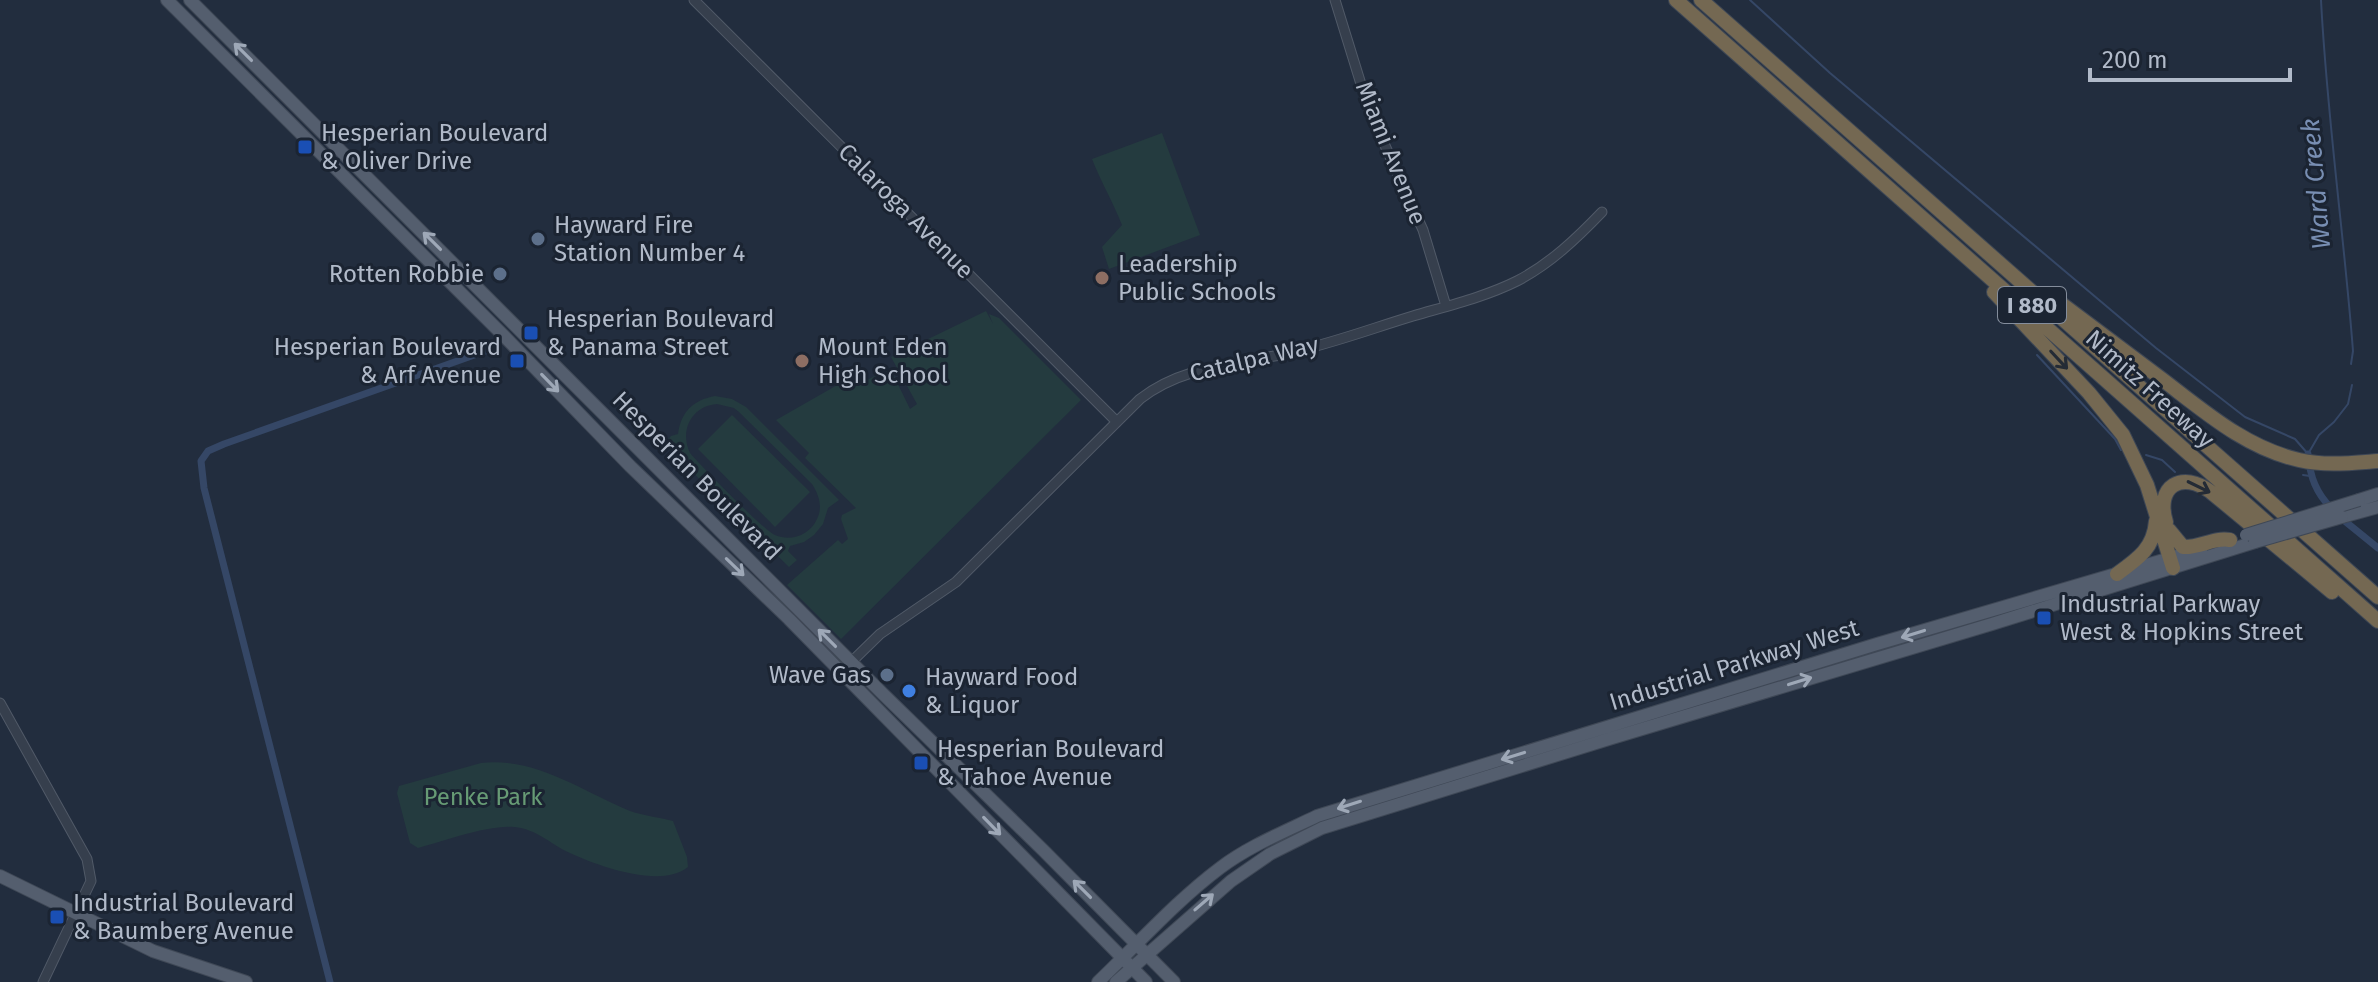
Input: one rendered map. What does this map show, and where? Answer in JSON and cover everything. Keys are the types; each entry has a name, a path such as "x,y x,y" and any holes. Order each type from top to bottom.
{"highway":[{"name":"Nimitz Freeway","path":"1676,0 2378,623"},
{"name":"I 880","path":"1687,0 2378,609"},
{"name":"I 880","path":"1701,0 2378,597"},
{"name":"Nimitz Freeway","path":"1716,0 2378,587"},
{"path":"1928,222 2054,354 2118,427 2137,460 2175,562"},
{"path":"2051,296 2237,435 2298,460 2329,464 2378,461"},
{"path":"2175,562 2163,507 2164,496 2177,483 2195,482 2336,596 2378,623"},
{"path":"2117,574 2147,551 2154,537 2156,516"},
{"path":"2169,530 2183,547 2220,538 2230,540"}],"main road":[{"name":"Hesperian Boulevard","path":"167,0 630,466 841,672 1146,982"},
{"name":"Hesperian Boulevard","path":"190,0 1174,982"},
{"name":"Industrial Parkway West","path":"1127,963 1136,945 1220,868 1262,842 1317,816 1670,715 2175,562 2378,494"},
{"name":"Industrial Parkway West","path":"1127,963 1147,955 1205,901 1270,854 1322,828 1877,644 2117,574 2175,562 2230,540 2374,508"},
{"path":"919,751 941,763 949,760"},
{"path":"0,876 153,951 246,982"},
{"path":"1098,982 1127,963"},
{"path":"1116,982 1127,963"}],"street":[{"name":"Calaroga Avenue","path":"694,0 1117,422"},
{"name":"Miami Avenue","path":"1335,0 1369,110 1423,230 1446,306"},
{"name":"Catalpa Way","path":"841,672 880,634 956,582 1153,389 1180,375 1304,350 1517,281 1549,261 1602,212"},
{"path":"0,703 91,869 91,881 43,982"}],"green space":[{"path":"1162,133 1200,235 1109,269 1102,247 1122,225 1092,159"},
{"path":"986,311 993,324 989,314 999,318 1081,400 841,639 787,585 838,540 842,544 848,539 842,515 856,508 805,458 809,453 776,420 839,384 843,389 886,370 892,372 910,409 917,404 891,357"},
{"path":"707,398 732,399 746,407 839,500 828,508 823,524 814,535 790,546 788,551 797,560 789,567 664,444 671,436 678,434 689,408","holes":["717,404 734,408 812,484 820,510 814,525 805,533 787,538 775,535 732,497 690,453 687,428 695,414"]},
{"path":"732,415 810,492 775,527 698,449"},
{"name":"Penke Park","path":"481,763 521,765 539,770 630,811 673,821 688,867 662,876 629,873 582,858 537,834 514,827 479,831 418,848 410,843 397,793 399,786"}],"waterway":[{"path":"1750,0 1830,73 2156,348 2245,417 2295,439 2308,454 2319,435 2348,404 2352,385"},
{"name":"Ward Creek","path":"2321,0 2353,351 2351,364"},
{"path":"330,982 204,488 201,461 208,451 224,444 494,348"},
{"path":"2037,355 2115,439 2121,450"},
{"name":"Ward Creek","path":"2308,454 2315,484 2332,509"},
{"path":"2146,455 2162,460 2175,472"},
{"name":"Ward Creek","path":"2303,475 2310,476"},
{"name":"Ward Creek","path":"2341,518 2378,548"}],"place":[{"name":"Hesperian Boulevard & Oliver Drive","path":"305,147"},
{"name":"Hayward Fire Station Number 4","path":"538,239"},
{"name":"Rotten Robbie","path":"500,274"},
{"name":"Leadership Public Schools","path":"1102,278"},
{"name":"Hesperian Boulevard & Panama Street","path":"531,333"},
{"name":"Hesperian Boulevard & Arf Avenue","path":"517,361"},
{"name":"Mount Eden High School","path":"802,361"},
{"name":"Industrial Parkway West & Hopkins Street","path":"2044,618"},
{"name":"Wave Gas","path":"887,675"},
{"name":"Hayward Food & Liquor","path":"909,691"},
{"name":"Hesperian Boulevard & Tahoe Avenue","path":"921,763"},
{"name":"Industrial Boulevard & Baumberg Avenue","path":"57,917"}]}
